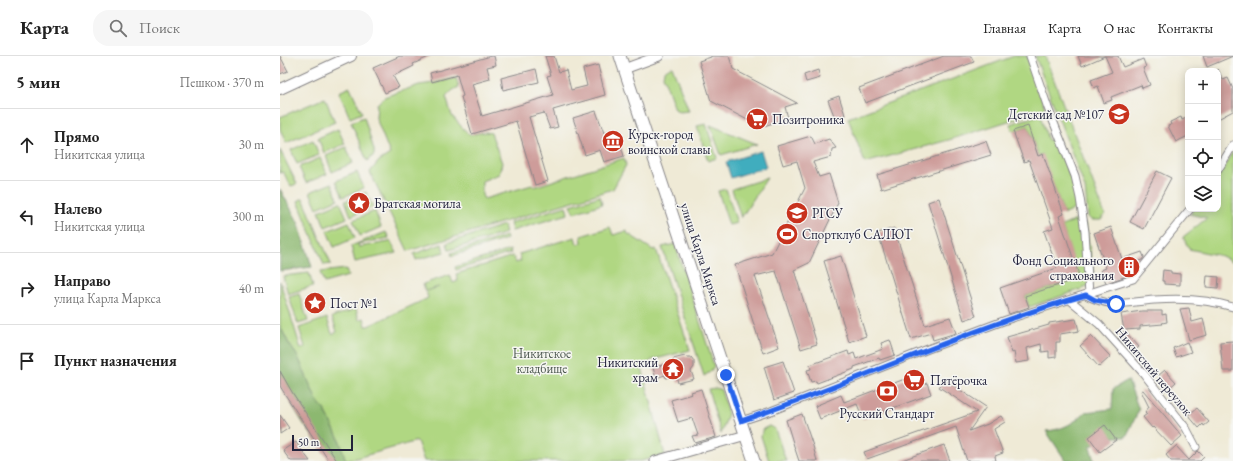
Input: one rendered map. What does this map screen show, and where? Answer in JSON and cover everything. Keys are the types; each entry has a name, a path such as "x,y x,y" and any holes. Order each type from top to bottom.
{"main road":[{"name":"улица Карла Маркса","path":"620,56 754,461"},
{"path":"280,89 347,57"}],"street":[{"path":"624,69 659,56"},
{"path":"1030,56 1048,108 1075,176 1085,232 1087,295"},
{"path":"1221,165 1233,145"},
{"path":"741,421 771,411 1006,320 1133,279 1187,212"},
{"path":"1087,295 1095,300 1116,304 1155,300 1200,300 1233,307"},
{"name":"Никитский переулок","path":"1070,300 1099,324 1144,374 1186,428 1196,447"},
{"path":"656,461 746,435"}],"green space":[{"path":"1014,56 1027,56 1045,108 1043,110 952,139 865,163 848,118"},
{"path":"1035,56 1045,56 1105,215 1101,220 1091,220 1088,217 1085,188"},
{"path":"672,66 689,111 679,112 675,109 663,76 664,71"},
{"path":"456,78 459,87 453,90 446,97 452,116 469,135 485,132 491,133 502,163 499,174 482,181 482,195 484,199 532,185 534,187 624,158 626,165 613,189 408,251 370,172 379,161 390,154 376,118 377,104 384,97 419,85"},
{"path":"350,87 362,113 350,118 339,92"},
{"path":"325,98 335,122 286,143 280,129 280,117"},
{"path":"1040,115 1048,140 1057,140 1078,200 1077,206 1074,209 1064,214 1042,154 1038,156 1028,126 1013,131 1010,124"},
{"path":"364,117 374,150 374,155 367,161 351,122"},
{"path":"706,124 717,158 708,161 697,126"},
{"path":"710,125 757,144 721,155"},
{"path":"338,129 345,144 324,153 318,138"},
{"path":"313,140 319,155 297,164 291,150"},
{"path":"346,147 353,163 332,172 326,156"},
{"path":"280,150 297,184 291,186 283,172 280,173"},
{"path":"1233,151 1233,262 1222,256 1189,249 1183,237 1207,218 1190,214 1192,212 1221,212 1221,172"},
{"path":"320,158 327,174 306,183 299,167"},
{"path":"357,172 364,188 343,197 336,181"},
{"path":"767,178 741,218 732,189"},
{"path":"332,183 338,199 317,208 310,192"},
{"path":"280,189 298,222 312,267 280,271"},
{"path":"726,189 737,223 729,225 718,191"},
{"path":"366,192 373,207 351,216 345,201"},
{"path":"600,196 602,204 574,213 571,205"},
{"path":"303,198 331,264 324,265 298,201"},
{"path":"340,202 347,218 325,227 319,211"},
{"path":"566,206 568,214 512,231 510,223"},
{"path":"375,211 381,227 360,236 353,220"},
{"path":"1076,220 1081,220 1086,225 1094,277 1092,284 1085,288 1029,307 1025,296 1079,278 1062,226"},
{"path":"349,222 355,238 334,247 327,231"},
{"path":"504,225 506,233 449,250 447,243"},
{"name":"Никитское кладбище","path":"610,227 613,235 627,231 627,233 653,250 656,249 690,350 652,360 642,368 665,455 641,461 424,461 417,441 346,461 339,439 325,411 316,399 298,357 289,344 280,326 280,281 301,349 305,347 299,328 327,318 332,334 337,332 332,317 356,309 359,320 364,318 366,326 368,326 428,298 426,291 439,287 425,291 423,284 450,275 453,283 458,281 456,274 513,256 516,263 521,261 519,254 575,237 577,244 582,243 581,236"},
{"path":"386,232 389,238 358,244 359,247 389,242 390,240 397,253 355,262 351,246"},
{"path":"506,236 507,239 452,256 451,253"},
{"path":"442,244 444,252 416,260 414,254"},
{"path":"675,244 714,366 710,372 704,376 662,247"},
{"path":"510,250 511,253 456,270 455,267"},
{"path":"346,269 348,276 324,283 320,272"},
{"path":"309,273 313,286 288,294 283,276"},
{"path":"299,294 308,321 298,324 289,297"},
{"path":"280,326 289,344 298,357 316,399 325,411 339,439 346,461 330,461 303,423 280,385"},
{"path":"1128,380 1139,410 1126,437 1106,437 1090,447 1094,461 1066,461 1046,431 1068,425 1085,412 1112,409 1113,389"},
{"path":"716,388 721,390 728,414 721,434 708,389"},
{"path":"769,426 775,429 786,461 769,461 761,436 763,429"}],"water":[{"path":"761,151 766,167 731,178 726,162"}],"building":[{"path":"280,56 288,71 280,74"},
{"path":"400,56 431,56 413,64 414,66 393,76 399,87 385,93 373,68"},
{"path":"494,56 496,65 487,67 490,79 472,84 482,116 553,95 547,76 551,75 545,56 554,56 559,72 566,70 571,90 587,86 583,69 598,65 605,95 553,110 558,127 550,129 544,113 529,117 548,181 535,185 516,121 472,134 461,97 463,96 457,75 432,82 430,73"},
{"path":"711,56 729,56 733,69 797,103 785,107 788,118 761,127 711,101 699,61"},
{"path":"944,56 971,56 974,62 865,103 859,88"},
{"path":"1078,56 1105,56 1082,66"},
{"path":"1105,56 1118,56 1123,67 1143,59 1146,67 1143,68 1150,85 1142,88 1141,85 1111,97 1112,100 1104,103 1098,86 1094,88 1091,80 1112,72"},
{"path":"1203,56 1233,56 1207,67"},
{"path":"536,69 539,82 503,90 501,78"},
{"path":"818,70 820,78 806,82 804,75"},
{"path":"1221,76 1223,80 1228,78 1233,89 1233,111 1221,117"},
{"path":"839,96 845,115 835,118 828,100"},
{"path":"596,111 604,133 616,129 624,156 604,162 600,150 585,155 573,118"},
{"path":"1181,117 1182,120 1185,118 1185,138 1176,142 1168,126 1171,125 1170,122"},
{"path":"1028,126 1038,156 1043,154 1064,214 1059,216 1080,278 1025,296 1029,307 1009,314 1000,288 1057,268 1044,231 1053,228 1029,160 1024,162 1013,131"},
{"path":"811,136 815,144 829,139 836,148 832,149 831,157 813,162 819,177 829,174 838,203 809,263 794,270 817,344 801,349 776,271 755,276 779,347 763,353 735,265 772,253 805,188 797,161 783,165 777,146"},
{"path":"986,141 991,155 881,189 877,175"},
{"path":"1157,171 1171,178 1144,229 1130,222"},
{"path":"939,198 976,316 964,320 928,202"},
{"path":"1111,227 1122,259 1142,252 1144,257 1142,260 1119,268 1133,269 1134,270 1130,275 1106,283 1101,270 1106,268 1094,233"},
{"path":"894,228 925,325 950,317 956,333 933,340 931,333 911,339 878,233"},
{"path":"841,256 866,336 849,342 824,261"},
{"path":"1163,270 1180,274 1180,285 1164,284 1164,281 1162,281"},
{"path":"1207,276 1219,277 1218,288 1206,287"},
{"path":"1189,308 1192,322 1203,319 1207,335 1189,340 1180,309"},
{"path":"1142,311 1162,311 1162,315 1166,314 1167,322 1162,323 1163,324 1140,326 1140,329 1124,330 1121,314"},
{"path":"1076,319 1079,331 1060,334 1060,342 1056,342 1056,357 1049,358 1049,351 1042,352 1041,344 1027,348 1029,361 1016,363 1014,352 1012,353 1007,337 1049,325 1049,323"},
{"path":"1125,331 1139,347 1134,351 1129,346 1127,347 1118,338"},
{"path":"1091,336 1110,356 1099,367 1080,346"},
{"path":"890,340 895,355 880,360 879,358 817,383 816,381 811,382 807,370 811,369 810,365 848,351 849,355 854,353 856,359 883,349 881,343"},
{"path":"1233,341 1233,371 1223,371 1220,342"},
{"path":"1187,342 1191,352 1176,357 1173,348"},
{"name":"Никитский храм","path":"685,356 691,357 694,361 694,367 691,371 694,379 678,383 676,375 666,378 665,375 656,378 653,368 674,361 673,359"},
{"path":"783,361 794,393 774,400 764,367"},
{"path":"1165,370 1176,382 1166,391 1157,380 1160,378 1159,375"},
{"path":"280,371 337,461 329,461 286,396 280,386"},
{"path":"918,374 922,385 927,383 931,394 863,419 857,404 820,419 815,406 841,395 844,402"},
{"path":"945,380 986,407 969,431 988,424 1001,416 1005,422 994,429 1003,453 995,456 996,461 967,461 956,427 867,459 864,452 977,412 939,387"},
{"path":"701,389 716,437 695,443 692,436 698,435 692,418 678,422 671,400 692,394 691,392"},
{"path":"1143,390 1182,436 1171,446 1143,417 1147,414 1145,412 1149,407 1141,391"},
{"path":"1197,408 1209,422 1204,426 1203,424 1199,428 1188,415"},
{"path":"802,414 817,461 799,461 794,446 786,420"},
{"path":"280,415 289,428 280,434"},
{"path":"1105,425 1116,440 1100,452 1089,437"},
{"path":"296,442 310,461 291,461 286,455 283,450"},
{"path":"944,445 950,461 902,461 902,460"},
{"path":"1176,446 1189,460 1198,451 1204,457 1200,461 1171,461 1166,455"}],"place":[{"name":"Детский сад №107","path":"1119,114"},
{"name":"Позитроника","path":"757,119"},
{"name":"Курск-город воинской славы","path":"613,141"},
{"name":"Братская могила","path":"359,203"},
{"name":"РГСУ","path":"797,213"},
{"name":"Спортклуб САЛЮТ","path":"787,234"},
{"name":"Фонд Социального страхования","path":"1129,267"},
{"name":"Пост №1","path":"315,303"},
{"name":"Никитский храм","path":"673,369"},
{"name":"Пятёрочка","path":"914,380"},
{"name":"Русский Стандарт","path":"887,391"}],"route":[{"path":"726,375 741,421 771,411 1006,320 1086,295 1105,303 1116,304"}]}
